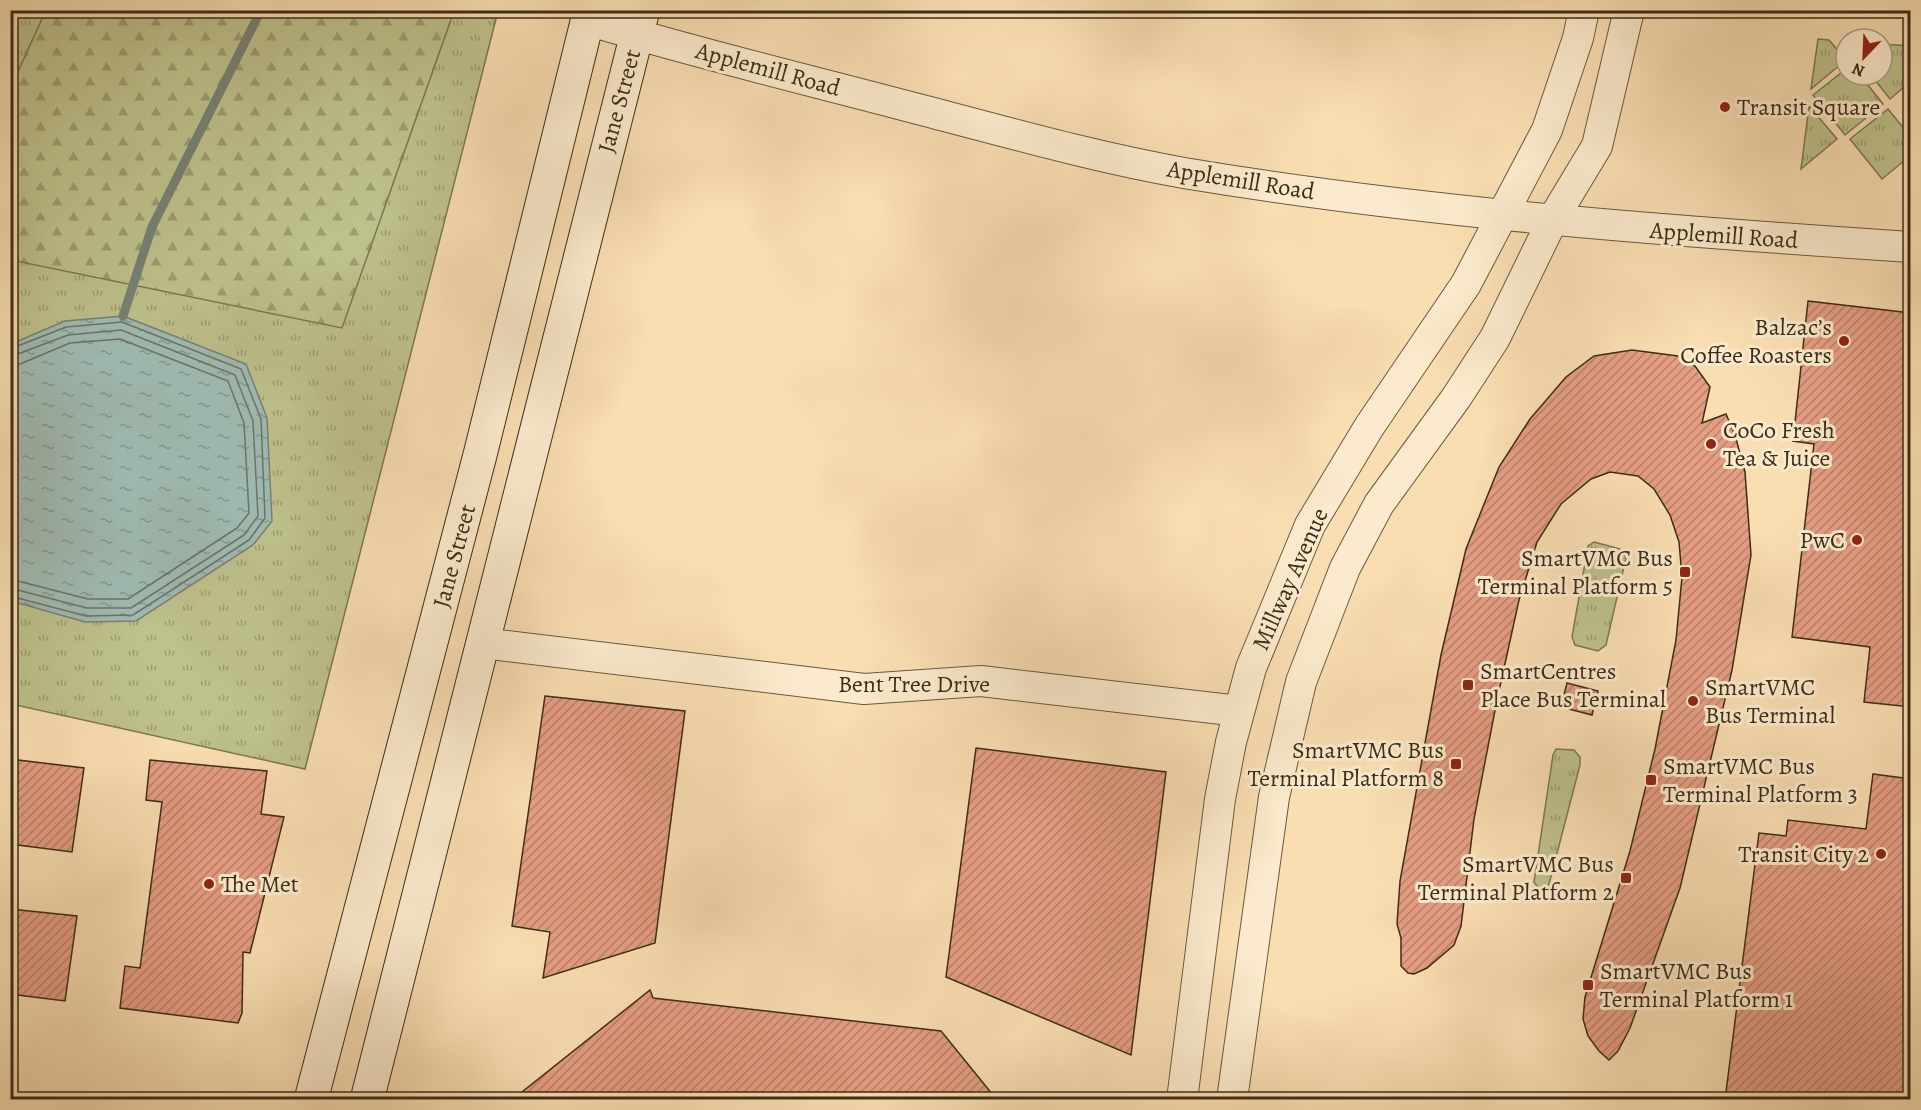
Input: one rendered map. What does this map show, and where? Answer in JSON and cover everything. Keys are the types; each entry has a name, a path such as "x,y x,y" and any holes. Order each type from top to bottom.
{"main road":[{"name":"Jane Street","path":"311,1100 480,455 588,15"},
{"name":"Jane Street","path":"367,1100 639,23"}],"street":[{"name":"Millway Avenue","path":"1182,1100 1220,799 1251,668 1310,525 1369,427 1466,284 1547,130 1578,38 1584,10"},
{"name":"Millway Avenue","path":"1232,1100 1274,797 1301,681 1345,568 1379,504 1456,398 1495,338 1553,219 1597,146 1629,10"},
{"name":"Applemill Road","path":"588,15 639,23 1071,148 1182,172 1422,206 1504,213 1625,228 1911,247"},
{"name":"Bent Tree Drive","path":"482,643 864,689 981,681 1239,711"}],"green space":[{"path":"46,10 454,11 342,328 11,260 11,87"},
{"path":"11,11 498,11 305,769 11,704"},
{"path":"1818,39 1829,40 1834,46 1834,70 1811,89"},
{"path":"1894,45 1910,46 1910,82 1890,99 1880,87 1894,87"},
{"path":"1834,78 1834,87 1870,87 1883,104 1845,135 1813,95"},
{"path":"1809,106 1837,139 1801,169"},
{"path":"1888,109 1910,136 1910,156 1882,179 1850,139"},
{"path":"1594,542 1620,549 1626,558 1606,645 1598,651 1575,645 1572,637 1588,546"},
{"path":"1556,749 1574,750 1580,757 1580,765 1548,888 1539,889 1534,882 1553,755"}],"water":[{"path":"123,316 246,364 267,418 272,521 253,545 136,621 85,622 11,601 11,344 65,321"}],"building":[{"name":"PwC","path":"1808,301 1911,313 1911,707 1864,702 1870,647 1792,637 1814,444 1793,441"},
{"name":"SmartCentres Place Bus Terminal","path":"1632,350 1678,356 1695,366 1710,387 1702,423 1726,414 1735,435 1745,472 1751,555 1732,670 1680,888 1630,1028 1618,1051 1609,1060 1588,1036 1583,1019 1585,997 1630,851 1655,749 1676,640 1682,577 1679,542 1670,515 1654,489 1638,476 1610,472 1591,479 1561,504 1537,542 1519,600 1497,700 1474,819 1461,926 1454,945 1427,968 1414,974 1408,973 1401,966 1401,938 1397,924 1400,881 1441,655 1466,549 1499,467 1530,419 1566,377 1594,356"},
{"path":"1567,683 1598,691 1592,715 1561,707"},
{"path":"545,696 685,711 655,943 543,978 550,932 512,926"},
{"path":"976,748 1166,772 1131,1055 946,977"},
{"path":"10,759 84,768 72,852 10,844"},
{"name":"The Met","path":"150,760 267,771 261,814 284,817 250,953 243,952 242,1013 238,1023 120,1008 125,966 140,968 162,802 146,800"},
{"path":"1873,774 1911,779 1911,1100 1725,1100 1759,833 1786,836 1788,820 1866,829"},
{"path":"10,909 77,916 65,1001 10,994"},
{"path":"650,990 653,998 941,1031 997,1100 512,1100"}],"waterway":[{"path":"123,316 152,227 261,10"}],"place":[{"name":"Transit Square","path":"1725,107"},
{"name":"Balzac’s Coffee Roasters","path":"1844,341"},
{"name":"CoCo Fresh Tea & Juice","path":"1711,444"},
{"name":"PwC","path":"1857,540"},
{"name":"SmartVMC Bus Terminal Platform 5","path":"1685,572"},
{"name":"SmartCentres Place Bus Terminal","path":"1468,685"},
{"name":"SmartVMC Bus Terminal","path":"1693,701"},
{"name":"SmartVMC Bus Terminal Platform 8","path":"1456,764"},
{"name":"SmartVMC Bus Terminal Platform 3","path":"1651,780"},
{"name":"Transit City 2","path":"1881,854"},
{"name":"SmartVMC Bus Terminal Platform 2","path":"1626,878"},
{"name":"The Met","path":"209,884"},
{"name":"SmartVMC Bus Terminal Platform 1","path":"1588,985"}]}
